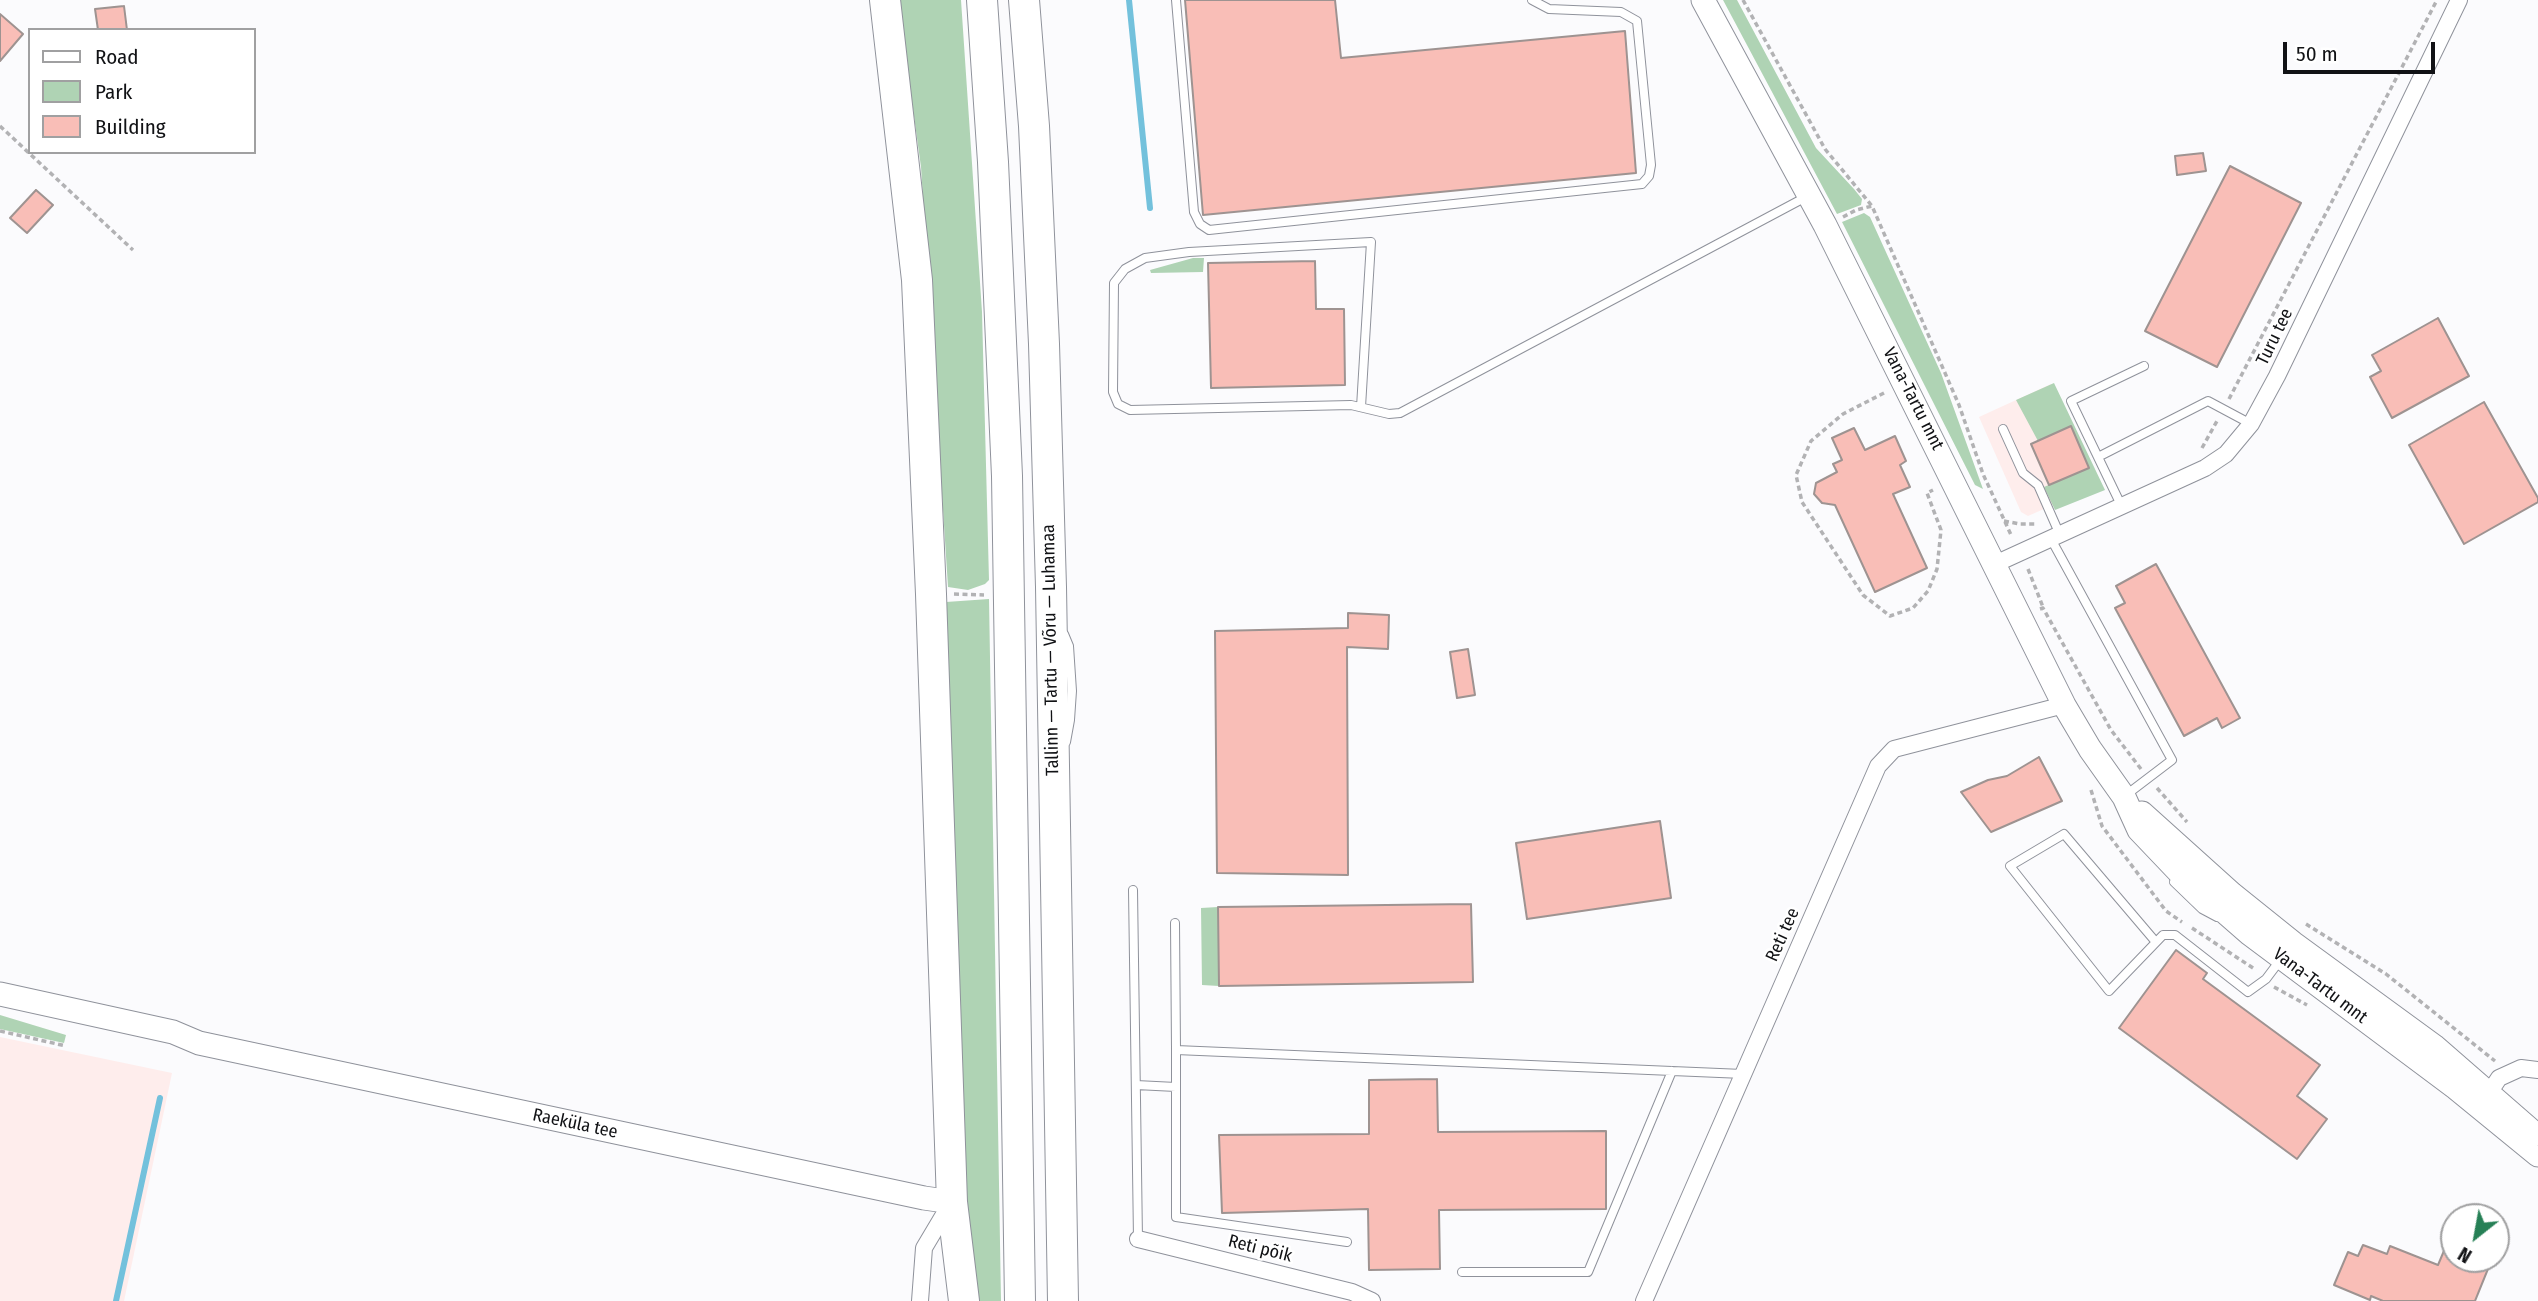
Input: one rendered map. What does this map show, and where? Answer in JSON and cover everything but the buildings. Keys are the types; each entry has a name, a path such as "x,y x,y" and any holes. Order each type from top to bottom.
{"highway":[{"path":"885,0 917,280 931,594 951,1202 964,1301"},
{"path":"982,0 994,175 1007,476 1020,1301"},
{"name":"Tallinn — Tartu — Võru — Luhamaa","path":"1024,0 1034,126 1051,603 1063,1301"}],"street":[{"name":"Vana-Tartu mnt","path":"1703,0 1825,225 2064,705 2090,749 2124,797 2139,830 2208,899 2250,934 2288,950 2434,1046 2489,1093 2537,1140"},
{"name":"Turu tee","path":"1995,564 2205,468 2226,454 2251,424 2277,376 2459,0"},
{"name":"Reti tee","path":"1644,1301 1878,766 1894,749 2064,705"},
{"name":"Vana-Tartu mnt","path":"2124,797 2232,894 2288,950 2456,1088 2537,1140"},
{"name":"Raeküla tee","path":"0,994 173,1031 199,1043 951,1202"},
{"name":"Raeküla tee","path":"0,1010 172,1044 199,1043"},
{"path":"2489,1093 2499,1078 2521,1068 2538,1070"},
{"path":"920,1301 924,1248 951,1202"},
{"name":"Reti põik","path":"1138,1238 1352,1292 1372,1301"}],"lane":[{"path":"1176,0 1194,212 1200,224 1209,230 1642,184 1649,176 1651,165 1637,21 1621,12 1549,9 1532,0"},
{"path":"1361,407 1371,242 1189,252 1145,258 1125,269 1114,283 1113,392 1118,404 1130,410 1351,405 1389,414 1401,412 1809,195"},
{"path":"2122,507 2071,401 2144,366"},
{"path":"2098,457 2208,401 2251,424"},
{"path":"2003,429 2024,473 2038,485 2053,518 2056,537 2172,760 2124,797"},
{"path":"2155,941 2064,834 2010,866 2109,991 2163,934 2175,935 2248,992 2266,979 2288,950"},
{"path":"1133,890 1138,1238"},
{"path":"1175,923 1176,1217 1347,1242"},
{"path":"1176,1050 1743,1074"},
{"path":"1462,1272 1588,1272 1672,1071"},
{"path":"1136,1085 1176,1087"}],"path":[{"path":"1742,0 1825,149 1872,206 1959,405 1983,474 2013,538"},
{"path":"2197,454 2224,410 2437,0"},
{"path":"0,126 28,152"},
{"path":"30,154 133,250"},
{"path":"1825,225 1856,210 1872,206"},
{"path":"1905,383 1843,414 1811,441 1796,475 1802,502 1863,595 1890,616 1913,608 1928,591 1937,569 1941,530 1927,493 1954,481"},
{"path":"2004,521 2036,524 2053,518"},
{"path":"2027,566 2043,608 2111,730 2140,768"},
{"path":"2036,611 2043,608"},
{"path":"2162,794 2191,827"},
{"path":"2302,921 2386,974 2491,1059 2513,1072"},
{"path":"0,1031 66,1046"}],"shaded area":[{"path":"2051,384 2096,486 2028,516 2021,512 1979,417"},
{"path":"0,1037 172,1073 124,1301 0,1301"}],"green space":[{"path":"898,0 961,0 982,312 989,580 968,590 948,587 921,167"},
{"path":"1723,0 1737,0 1816,148 1862,199 1861,205 1837,214"},
{"path":"1864,213 1870,217 1941,373 1983,489 1975,485 1842,222"},
{"path":"1193,258 1204,258 1203,272 1151,273 1150,270"},
{"path":"2054,383 2105,490 2055,510 2044,487 2089,467 2071,427 2038,441 2016,400"},
{"path":"989,599 1001,1301 975,1301 971,1278 957,1008 946,602"},
{"path":"1218,907 1219,986 1202,985 1201,908"},
{"path":"0,1015 66,1035 64,1043 0,1029"}],"waterway":[{"path":"1129,0 1150,208"},
{"path":"116,1301 160,1098"}]}
